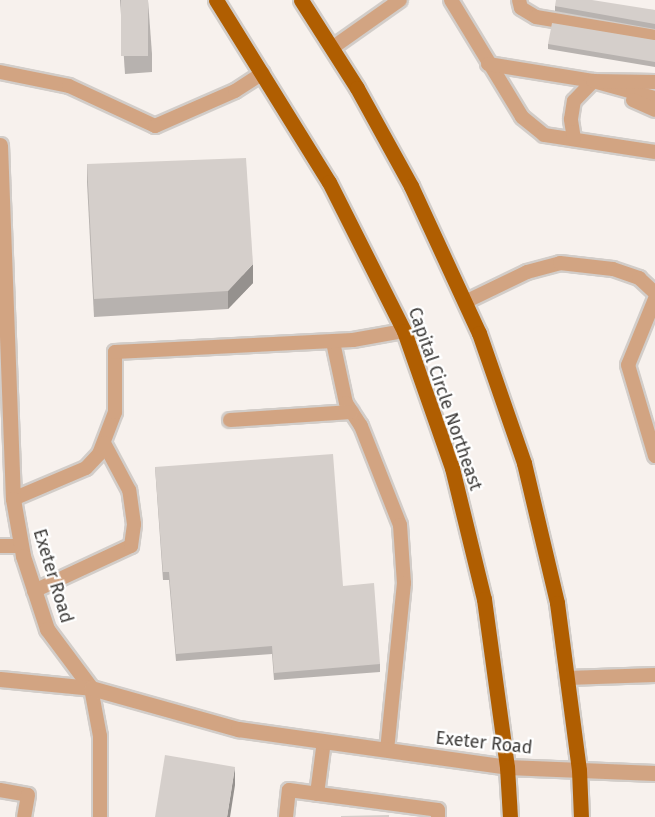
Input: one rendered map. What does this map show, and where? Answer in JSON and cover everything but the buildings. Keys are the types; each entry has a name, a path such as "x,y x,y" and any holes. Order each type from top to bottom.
{"main road":[{"name":"Capital Circle Northeast","path":"216,0 329,182 404,331 452,468 483,599 507,767 510,817"},
{"path":"301,0 332,48 411,186 465,302 524,463 556,603 579,770 581,817"}],"street":[{"name":"Exeter Road","path":"0,145 13,499 21,546 34,591 56,646 91,688 238,729 507,767 655,773"},
{"path":"0,679 91,688"}],"lane":[{"path":"332,48 400,0"},
{"path":"451,0 522,117 544,135 655,152"},
{"path":"519,0 521,8 536,17 655,37"},
{"path":"488,64 593,81 655,98"},
{"path":"0,72 69,86 156,126 235,92 263,73"},
{"path":"593,81 655,110"},
{"path":"574,140 571,119 574,101 593,81 655,82"},
{"path":"465,302 527,272 560,263 613,269 639,278 655,293"},
{"path":"655,299 628,365 655,456"},
{"path":"13,499 86,468 104,443 115,412 115,352 333,342 404,331"},
{"path":"333,342 346,403 361,426 400,525 404,584 387,750"},
{"path":"230,420 352,412"},
{"path":"34,591 131,546 134,524 129,490 104,443"},
{"path":"0,546 21,546"},
{"path":"567,678 655,675"},
{"path":"91,688 100,736 100,817"},
{"path":"317,794 324,741"},
{"path":"0,790 28,795 24,817"},
{"path":"286,817 289,790 438,810 438,817"}]}
